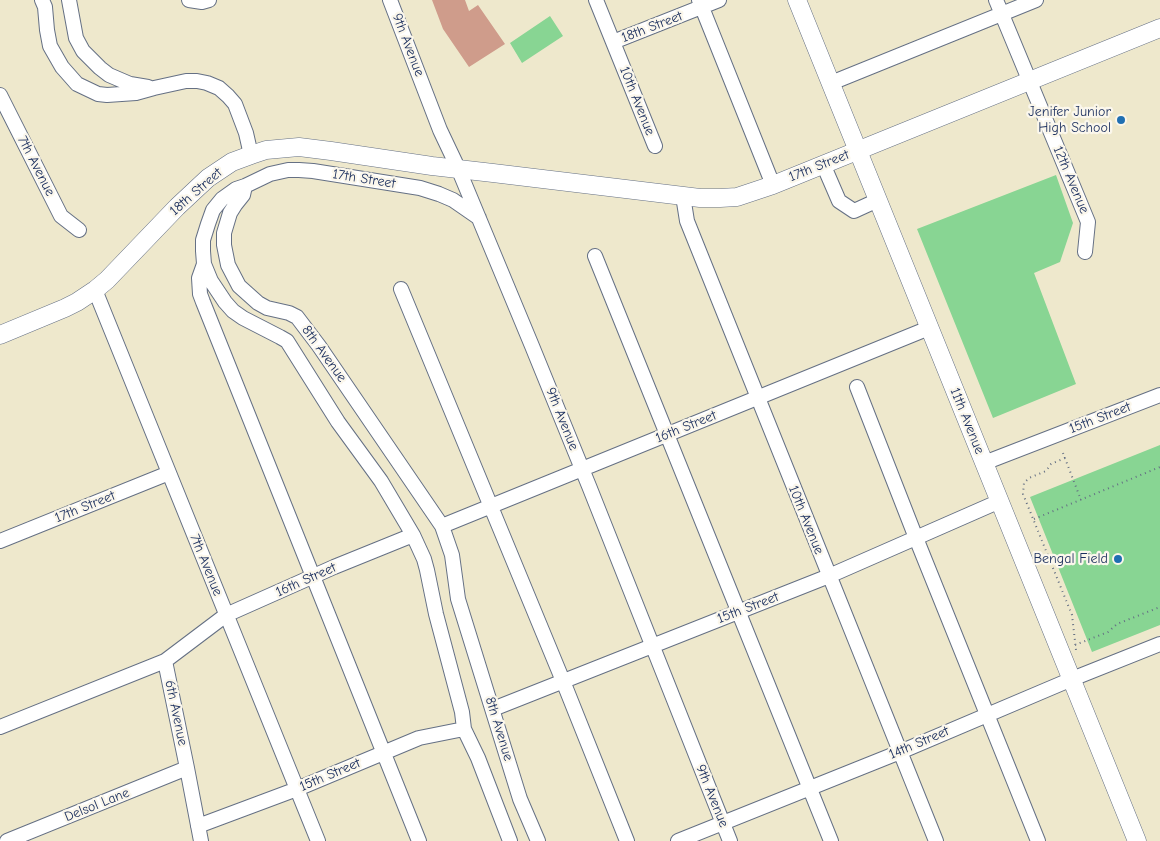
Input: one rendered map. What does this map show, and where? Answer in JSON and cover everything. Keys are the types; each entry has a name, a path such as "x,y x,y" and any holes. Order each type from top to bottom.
{"main road":[{"name":"11th Avenue","path":"797,0 1137,841"},
{"name":"17th Street","path":"458,168 700,198 737,197 773,185 1160,28"},
{"name":"18th Street","path":"0,335 66,308 95,290 208,178 232,162 251,155 272,149 299,147 458,168"}],"street":[{"path":"42,0 50,46 62,67 77,84 98,94 107,95 136,94 186,81 197,80 207,83 218,88 234,104 246,133 251,155"},
{"path":"69,0 76,38 83,51 109,74 130,84 154,88"},
{"path":"189,0 202,2 209,0"},
{"name":"9th Avenue","path":"390,0 440,130 479,218 582,469 730,841"},
{"name":"10th Avenue","path":"596,0 655,146"},
{"name":"18th Street","path":"613,42 700,4 719,0"},
{"name":"12th Avenue","path":"996,0 1088,222 1086,252"},
{"path":"831,84 1036,0"},
{"path":"700,4 773,185"},
{"name":"7th Avenue","path":"0,95 61,216 79,230"},
{"path":"823,164 839,201 854,211 878,200"},
{"name":"17th Street","path":"245,186 270,174 288,170 313,171 420,188 453,200 479,218"},
{"name":"8th Avenue","path":"245,186 236,189 222,199 213,210 203,240 204,264 218,293 233,311 287,341 338,422 382,481 413,535 428,570 436,614 462,712 464,729 478,758 510,841"},
{"name":"8th Avenue","path":"245,186 243,195 230,213 224,233 228,265 239,286 258,303 267,308 289,313 297,317 319,346 442,526 452,555 458,599 520,798 538,841"},
{"name":"10th Avenue","path":"683,196 687,221 936,841"},
{"path":"596,256 831,841"},
{"path":"204,264 199,278 200,294 420,841"},
{"path":"401,289 627,841"},
{"name":"7th Avenue","path":"95,290 318,841"},
{"name":"16th Street","path":"442,526 930,328"},
{"path":"857,387 1038,841"},
{"name":"15th Street","path":"984,464 1160,395"},
{"name":"17th Street","path":"0,541 169,473"},
{"name":"15th Street","path":"493,709 829,576 1000,501"},
{"name":"16th Street","path":"226,615 334,567 413,535"},
{"name":"6th Avenue","path":"201,841 165,661 226,615"},
{"name":"14th Street","path":"678,841 900,752 1160,644"},
{"path":"0,727 165,661"},
{"name":"15th Street","path":"198,826 297,789 419,738 464,729"},
{"name":"Delsol Lane","path":"7,841 187,768"}],"path":[{"path":"1063,453 1081,500"},
{"path":"1065,458 1051,464 1046,471 1029,478 1024,483 1023,494 1072,615 1077,654"},
{"path":"1034,519 1160,467"},
{"path":"1076,645 1108,632 1117,624 1160,607"}],"green space":[{"path":"550,16 563,36 522,63 510,43"},
{"path":"1056,175 1073,223 1060,262 1034,273 1076,384 993,418 917,229"},
{"path":"1160,445 1160,625 1092,652 1030,497"}],"building":[{"path":"432,0 465,0 469,11 478,5 505,44 469,67 443,29"}],"place":[{"name":"Jenifer Junior High School","path":"1121,120"},
{"name":"Bengal Field","path":"1118,559"}]}
